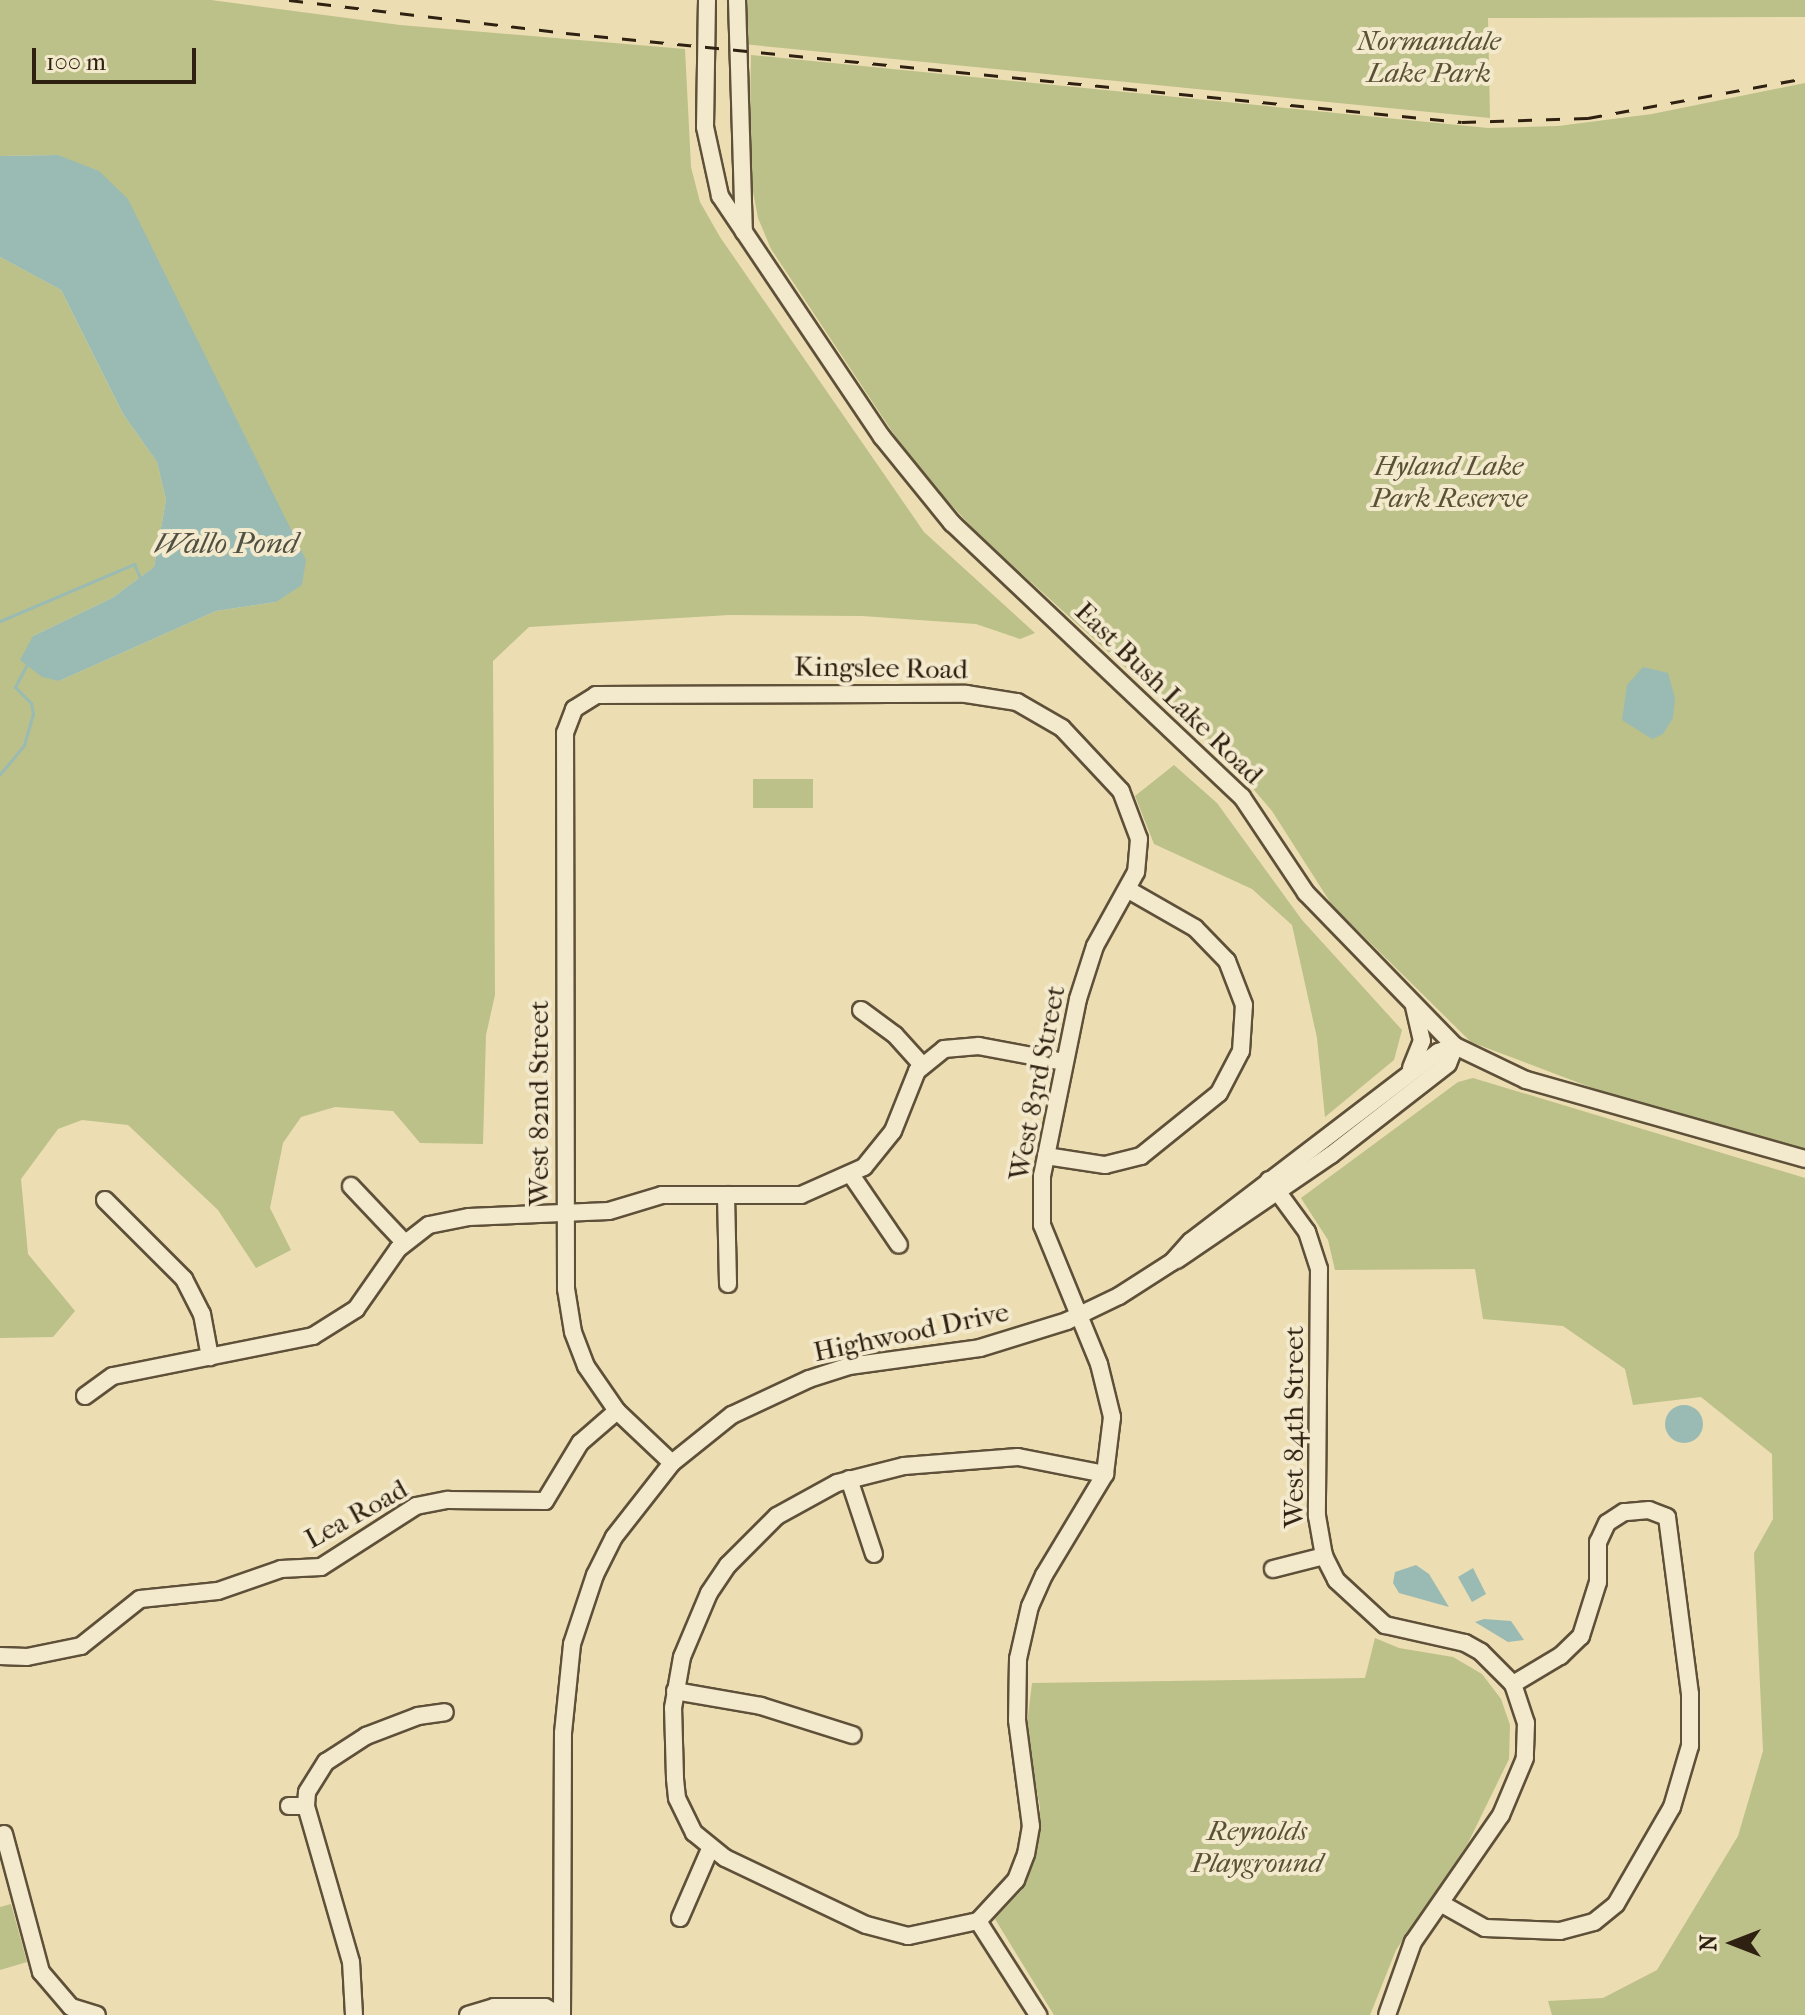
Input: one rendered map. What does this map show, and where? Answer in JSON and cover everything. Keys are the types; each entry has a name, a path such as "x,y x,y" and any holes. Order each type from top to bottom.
{"street":[{"path":"694,0 706,26"},
{"name":"East Bush Lake Road","path":"707,0 709,155 720,196 913,479 952,523 1242,797 1306,893 1455,1046 1526,1080 1805,1159"},
{"path":"737,0 744,233"},
{"name":"Kingslee Road","path":"574,709 596,695 992,696 1017,702 1062,728 1121,791 1136,823"},
{"name":"West 82nd Street","path":"574,709 565,733 566,1213 573,1332 586,1366 617,1411 672,1463"},
{"name":"West 83rd Street","path":"978,1921 1016,1880 1031,1826 1016,1689 1030,1606 1105,1474 1111,1445 1108,1390 1042,1225 1046,1156 1064,1062 1095,946 1127,889 1140,856 1136,823"},
{"path":"1046,1156 1105,1165 1141,1156 1219,1093 1241,1051 1244,1005 1227,961 1195,928 1127,889"},
{"path":"1406,1077 1422,1041 1412,1002"},
{"path":"861,1010 895,1035 922,1065"},
{"path":"85,1396 113,1376 288,1343 336,1324 374,1289 404,1242 449,1219 609,1211 662,1195 801,1195 852,1176 880,1150 922,1065 944,1049 961,1046 1064,1062"},
{"name":"Highwood Drive","path":"561,2015 563,1733 572,1644 595,1575 614,1537 672,1463 732,1415 809,1379 849,1366 980,1348 1078,1316 1145,1283 1172,1262 1198,1250 1406,1077 1438,1052 1455,1046"},
{"name":"Highwood Drive","path":"1274,1187 1448,1064 1455,1046"},
{"path":"852,1176 899,1245"},
{"path":"351,1186 404,1242"},
{"name":"West 84th Street","path":"1274,1187 1307,1232 1319,1269 1317,1516 1324,1556 1336,1580 1366,1613 1406,1633 1465,1643 1496,1663 1513,1684 1526,1723 1525,1758 1501,1815 1413,1942 1387,2015"},
{"path":"726,1195 728,1284"},
{"path":"105,1200 184,1279 202,1314 210,1357"},
{"name":"Lea Road","path":"0,1656 27,1657 81,1646 140,1599 218,1591 281,1569 321,1567 416,1506 448,1500 545,1501 580,1443 617,1411"},
{"path":"1038,2015 978,1921 930,1935 887,1933 710,1849 694,1833 677,1798 675,1691 693,1624 728,1565 777,1516 849,1479 893,1468 987,1457 1049,1460 1105,1474"},
{"path":"849,1479 874,1554"},
{"path":"1442,1904 1485,1928 1560,1931 1594,1922 1616,1904 1672,1807 1690,1746 1690,1694 1667,1517 1649,1510 1624,1512 1607,1523 1598,1542 1598,1582 1581,1636 1560,1656 1513,1684"},
{"path":"1273,1569 1324,1556"},
{"path":"675,1691 761,1706 853,1735"},
{"path":"354,2015 351,1962 297,1806 312,1779 347,1748 391,1724 445,1712"},
{"path":"4,1834 41,1972 69,2011 97,2015"},
{"path":"680,1918 710,1849"},
{"path":"468,2015 494,2007 545,2007 561,2015"}],"green space":[{"path":"0,0 211,0 400,25 685,49 691,167 700,202 720,237 924,532 1035,633 1020,639 976,624 862,616 729,615 529,627 493,661 495,995 486,1035 483,1144 420,1143 393,1111 335,1107 301,1117 283,1143 270,1208 291,1250 256,1268 218,1210 128,1125 82,1120 58,1129 21,1179 28,1254 75,1311 53,1337 0,1338 0,257 61,290 123,414 157,462 166,500 154,567 112,598 33,636 59,681 216,611 276,602 209,366 181,314 58,155 0,156"},
{"name":"Normandale Lake Park","path":"743,0 1805,0 1805,17 1488,18 1490,118 743,44"},
{"name":"Hyland Lake Park Reserve","path":"751,55 1488,128 1558,126 1652,114 1805,83 1805,1151 1616,1097 1471,1042 1332,905 1272,811 1232,764 978,534 913,463 771,249 758,218 749,171"},
{"path":"1174,765 1217,803 1302,920 1402,1030 1394,1060 1325,1117 1317,1038 1292,925 1252,889 1154,844 1135,796"},
{"path":"753,779 813,779 813,808 753,808"},
{"path":"1473,1078 1805,1178 1805,2015 1552,2015 1548,2001 1603,1998 1657,1970 1738,1836 1763,1751 1754,1553 1773,1519 1772,1454 1701,1397 1633,1405 1625,1369 1563,1326 1483,1319 1475,1269 1335,1270 1328,1240 1301,1198 1458,1082"},
{"name":"Reynolds Playground","path":"1375,1638 1399,1648 1453,1657 1482,1674 1501,1699 1510,1725 1509,1759 1467,1845 1396,1950 1370,2015 1054,2015 995,1919 1022,1890 1038,1848 1040,1807 1026,1733 1032,1683 1365,1678"},
{"path":"11,1904 27,1962 0,1970 0,1907"}],"water":[{"name":"Wallo Pond","path":"58,155 99,171 128,199 306,560 302,585 276,602 216,611 59,681 42,677 20,660 33,636 112,598 154,567 166,500 157,462 123,414 61,290 0,257 0,156"},
{"path":"1643,667 1668,673 1675,698 1673,718 1663,734 1652,739 1622,720 1627,685"},
{"path":"1684,1405 1697,1411 1703,1424 1697,1437 1684,1443 1671,1437 1665,1424 1671,1411"},
{"path":"1416,1565 1429,1574 1449,1607 1399,1593 1393,1583 1395,1572"},
{"path":"1473,1568 1486,1594 1472,1602 1458,1577"},
{"path":"1484,1619 1511,1621 1524,1640 1508,1642 1475,1622"}],"waterway":[{"path":"0,621 134,564 141,580"},
{"path":"0,774 24,745 33,714 31,703 15,687 27,664"}],"railway":[{"path":"289,0 566,33 1462,122 1588,118 1805,78"}]}
